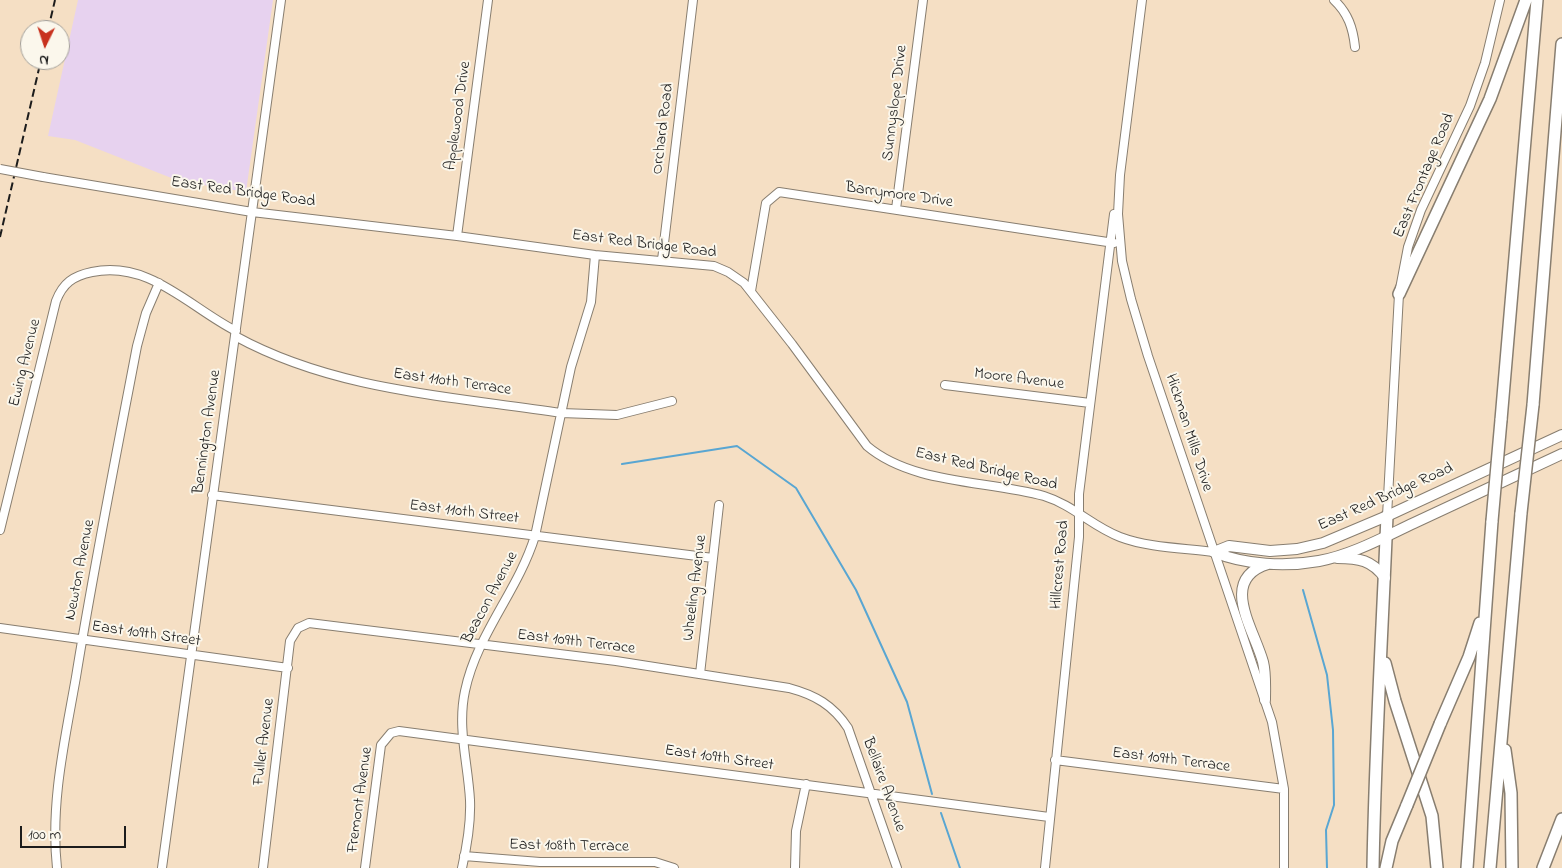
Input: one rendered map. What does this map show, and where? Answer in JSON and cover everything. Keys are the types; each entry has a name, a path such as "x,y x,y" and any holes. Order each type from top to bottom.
{"highway":[{"path":"1399,294 1490,99 1526,0"},
{"path":"1467,868 1492,521 1537,0"},
{"path":"1490,868 1532,405 1562,44"},
{"path":"1372,868 1375,747 1382,646 1387,516"},
{"path":"1386,868 1392,841 1469,657 1486,605"},
{"path":"1382,646 1395,702 1432,816 1437,868"},
{"path":"1502,730 1512,793 1512,868"},
{"path":"1544,868 1562,819"}],"main road":[{"name":"East Red Bridge Road","path":"1214,552 1229,546 1270,551 1297,549 1323,543 1387,516 1562,435"},
{"name":"East Red Bridge Road","path":"1214,552 1229,558 1271,563 1318,561 1331,558 1386,536 1562,454"},
{"path":"1331,558 1367,561 1377,567 1385,578"},
{"path":"1265,700 1263,662 1241,592 1247,575 1259,566 1271,563"}],"street":[{"name":"Bennington Avenue","path":"162,868 281,0"},
{"name":"Applewood Drive","path":"457,236 488,0"},
{"name":"Orchard Road","path":"662,260 693,0"},
{"name":"Sunnyslope Drive","path":"896,209 923,0"},
{"name":"Hickman Mills Drive","path":"1142,0 1120,175 1118,214 1121,244 1130,299 1265,700 1278,749 1284,789 1284,868"},
{"path":"1334,0 1345,12 1353,29 1355,47"},
{"name":"East Frontage Road","path":"1387,516 1399,294 1408,247 1422,210 1470,106 1485,63 1500,0"},
{"name":"East Red Bridge Road","path":"0,169 252,212 457,236 595,255 714,266 728,272 744,283 792,344 866,446 880,458 940,477 1041,495 1079,512 1108,532 1121,538 1136,542 1214,552"},
{"name":"Hillcrest Road","path":"1044,868 1079,537 1079,494 1120,175"},
{"name":"Barrymore Drive","path":"751,292 766,203 779,192 1121,244"},
{"name":"Beacon Avenue","path":"462,868 470,802 462,738 464,692 480,644 528,559 535,536 571,367 590,302 595,255"},
{"name":"East 110th Terrace","path":"84,274 103,270 136,272 160,282 236,334 288,362 340,378 388,387 561,412 617,415 672,401"},
{"name":"Ewing Avenue","path":"0,530 56,301 66,283 77,275 84,274"},
{"name":"Newton Avenue","path":"57,868 55,844 56,797 82,640 137,346 146,313 160,282"},
{"name":"Moore Avenue","path":"945,385 1090,403"},
{"name":"East 110th Street","path":"212,495 713,558"},
{"name":"Wheeling Avenue","path":"700,674 719,505"},
{"name":"East 109th Terrace","path":"304,625 309,623 480,644 700,674 809,694 826,702 838,713"},
{"name":"Fuller Avenue","path":"263,868 292,635 298,628 304,625"},
{"name":"East 109th Street","path":"0,628 190,656 288,668"},
{"name":"Bellaire Avenue","path":"838,713 848,728 897,868"},
{"name":"East 109th Street","path":"387,737 400,731 462,738 1049,817"},
{"name":"Fremont Avenue","path":"365,868 381,746 387,737"},
{"name":"East 109th Terrace","path":"1055,760 1284,789"},
{"path":"795,868 796,831 806,784"},
{"name":"East 108th Terrace","path":"464,856 540,862 656,862 673,867"}],"shaded area":[{"path":"78,0 273,0 246,192 179,181 75,140 48,136 63,70 70,70 70,36"}],"waterway":[{"path":"622,464 737,446 796,488 856,590 907,702 932,794"},
{"path":"1303,590 1327,675 1333,730 1334,805 1326,830 1327,868"},
{"path":"941,813 960,868"}],"railway":[{"path":"50,20 55,0"},
{"path":"0,237 39,70"}]}
